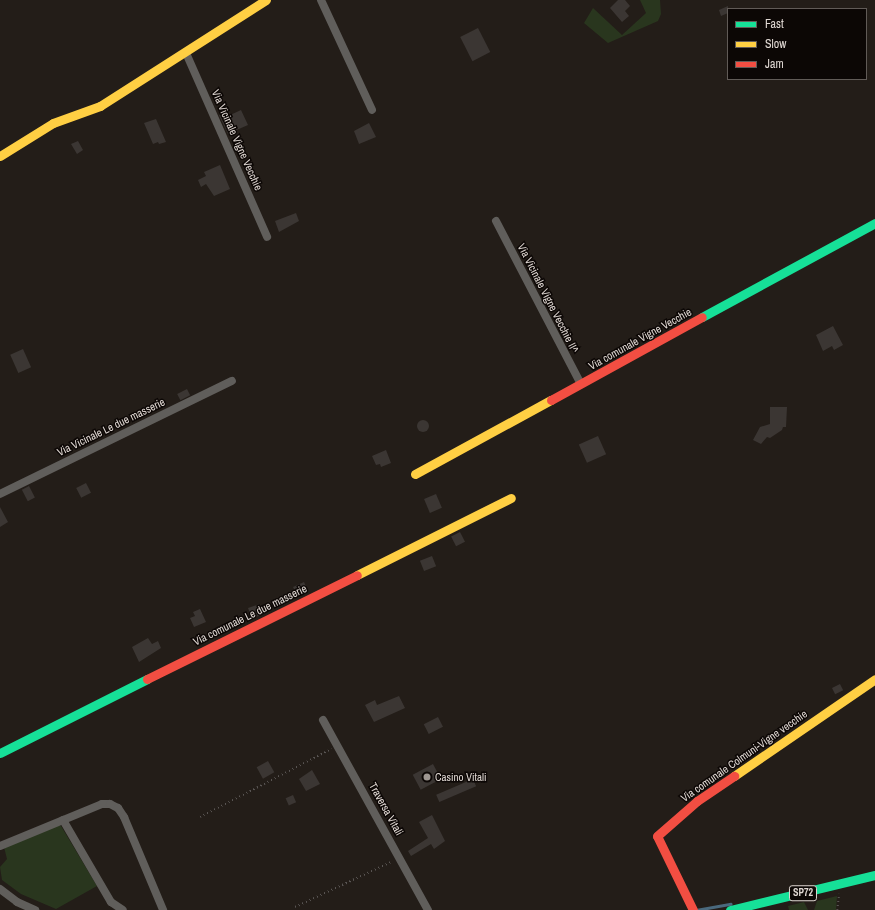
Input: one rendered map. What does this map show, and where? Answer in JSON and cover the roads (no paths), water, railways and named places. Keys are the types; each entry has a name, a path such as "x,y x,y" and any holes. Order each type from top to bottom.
{"street":[{"path":"0,156 53,123 100,106 186,53 266,0"},
{"path":"321,0 372,110"},
{"name":"Via Vicinale Vigne Vecchie","path":"186,53 267,237"},
{"name":"Via Vicinale Vigne Vecchie II^","path":"496,221 581,384"},
{"name":"Via comunale Vigne Vecchie","path":"415,474 875,223"},
{"name":"Via Vicinale Le due masserie","path":"0,494 232,381"},
{"name":"Via comunale Le due masserie","path":"0,753 511,498"},
{"name":"Via comunale Colmuni-Vigne vecchie","path":"692,908 659,845 657,836 698,801 875,679"},
{"name":"Traversa Vitali","path":"323,720 428,910"},
{"path":"0,846 102,804 118,808 163,910"},
{"path":"63,820 111,902 123,910"},
{"name":"SP72","path":"730,910 875,875"},
{"path":"0,889 17,902 35,910"}],"waterway":[{"path":"696,910 730,904"}],"place":[{"name":"Casino Vitali","path":"427,777"}]}
